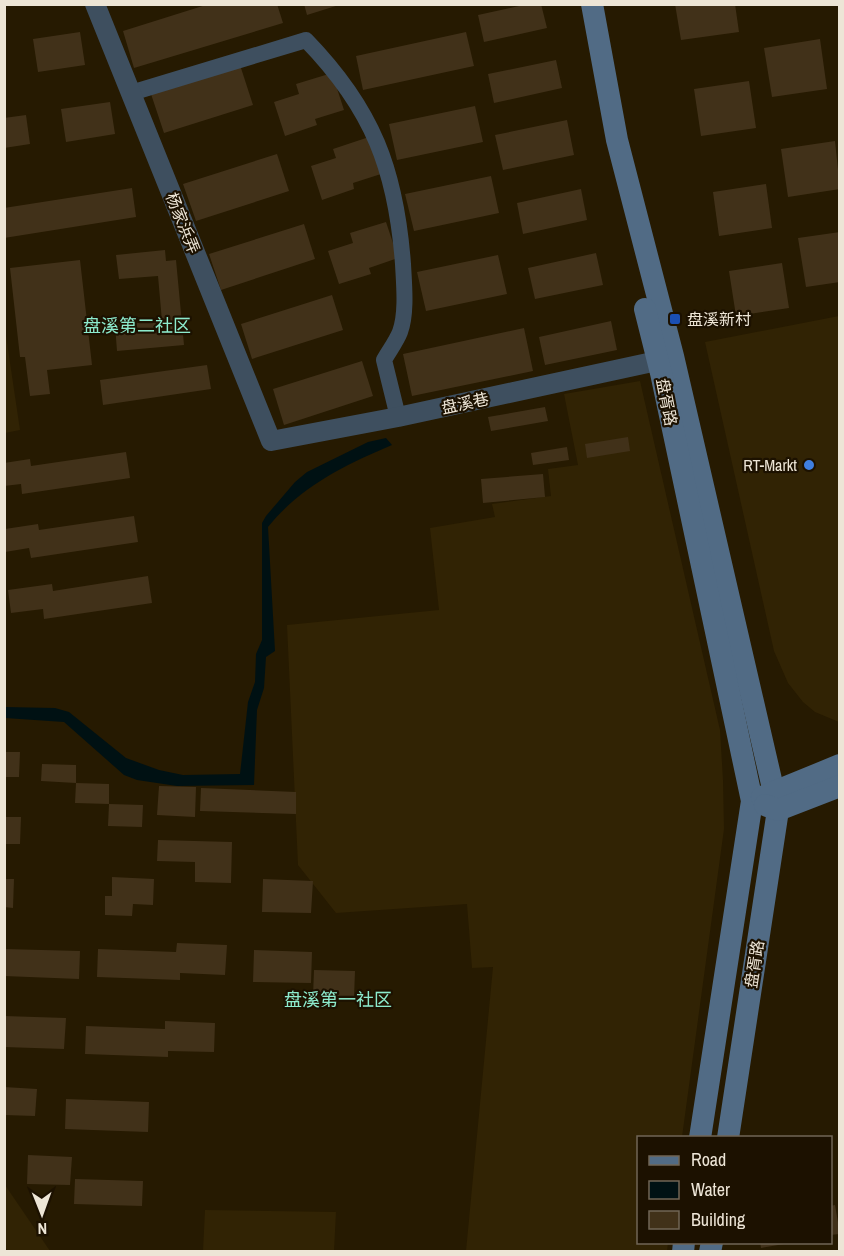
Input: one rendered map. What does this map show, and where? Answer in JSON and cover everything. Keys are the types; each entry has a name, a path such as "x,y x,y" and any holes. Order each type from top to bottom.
{"main road":[{"name":"盘胥路","path":"579,4 606,138 657,361 752,801 700,1136"},
{"name":"盘胥路","path":"592,4 617,140 673,357 776,801 728,1136"},
{"path":"776,801 840,765"},
{"path":"752,801 776,801 840,786"}],"street":[{"name":"杨家浜弄","path":"95,4 271,441"},
{"path":"131,93 306,40 337,72 362,112 387,164 400,222 405,286 400,331 384,360 398,417"},
{"name":"盘溪巷","path":"271,441 398,417 657,361"}],"shaded area":[{"path":"840,316 839,722 815,712 803,702 788,683 774,651 705,342"},
{"path":"4,322 20,430 5,433 4,433"},
{"path":"640,381 720,730 724,829 682,1136 637,1136 637,1244 668,1244 667,1251 466,1251 493,967 472,968 467,904 336,913 298,865 287,625 439,610 430,528 495,517 492,504 551,496 548,469 578,465 564,394"},
{"path":"4,1185 50,1251 8,1251 5,1247"},
{"path":"205,1210 336,1212 334,1251 203,1251"}],"water":[{"path":"386,438 392,445 357,460 309,488 268,527 275,651 266,657 264,688 257,710 254,785 177,786 137,780 124,775 64,722 5,718 5,707 55,708 69,712 126,758 159,770 183,775 240,774 248,702 255,682 256,654 262,640 262,523 295,482 307,472 368,442"}],"building":[{"path":"209,4 277,4 283,23 134,68 123,31"},
{"path":"304,4 339,4 339,5 307,15"},
{"path":"528,4 541,4 547,28 484,42 478,15"},
{"path":"675,4 735,4 739,32 681,40"},
{"path":"80,32 85,65 38,72 33,39"},
{"path":"466,32 474,66 363,90 356,56"},
{"path":"820,39 827,89 772,97 764,48"},
{"path":"556,60 562,88 494,103 488,74"},
{"path":"240,65 253,105 164,133 151,94"},
{"path":"332,73 344,110 315,119 317,125 285,136 274,102 299,94 296,84"},
{"path":"749,81 756,128 701,136 694,89"},
{"path":"110,102 115,134 66,142 61,109"},
{"path":"475,106 483,142 397,160 389,124"},
{"path":"26,115 30,144 4,148 4,118"},
{"path":"567,120 574,155 503,170 495,135"},
{"path":"369,137 381,174 353,183 354,189 322,200 311,166 336,158 333,149"},
{"path":"835,141 840,189 788,197 781,149"},
{"path":"277,154 289,191 196,221 183,184"},
{"path":"491,176 499,213 414,231 405,194"},
{"path":"766,184 772,228 719,236 713,192"},
{"path":"132,188 136,217 4,238 4,208"},
{"path":"581,189 587,220 523,234 517,203"},
{"path":"386,222 398,258 369,268 371,274 339,284 328,251 353,243 350,233"},
{"path":"304,224 315,259 221,290 209,254"},
{"path":"840,232 840,282 806,287 798,238"},
{"path":"165,250 166,261 176,260 184,345 117,351 115,325 162,321 158,276 119,279 116,255"},
{"path":"596,253 603,285 535,299 528,268"},
{"path":"498,255 507,294 426,311 417,272"},
{"path":"80,260 92,365 47,370 50,394 30,396 25,357 20,357 10,268"},
{"path":"782,263 789,308 736,316 729,271"},
{"path":"332,295 343,330 252,359 241,324"},
{"path":"611,321 617,350 545,365 539,337"},
{"path":"524,328 533,371 412,396 403,354"},
{"path":"362,361 373,396 284,425 273,389"},
{"path":"207,365 211,389 103,405 100,380"},
{"path":"545,407 548,421 491,431 488,417"},
{"path":"628,437 630,451 587,458 585,444"},
{"path":"567,447 569,460 533,465 531,453"},
{"path":"126,452 130,478 22,494 21,484 4,486 4,463 30,459 31,466"},
{"path":"543,474 545,497 483,503 481,479"},
{"path":"134,516 138,542 31,558 29,548 5,552 5,529 38,524 39,530"},
{"path":"148,576 152,603 44,619 43,609 11,613 8,590 52,584 53,591"},
{"path":"4,752 20,752 19,777 4,777"},
{"path":"42,764 76,765 76,783 41,781"},
{"path":"76,783 109,784 109,804 75,803"},
{"path":"159,786 196,787 195,817 157,815"},
{"path":"201,788 296,792 296,814 200,811"},
{"path":"109,804 143,805 142,827 108,826"},
{"path":"4,817 21,817 20,844 4,844"},
{"path":"158,840 232,842 231,883 195,882 195,862 157,861"},
{"path":"112,877 154,879 153,905 133,904 132,916 105,915 105,896 112,896"},
{"path":"4,879 14,879 13,908 4,907"},
{"path":"263,879 313,881 311,913 262,912"},
{"path":"177,943 227,945 225,975 180,973 180,980 97,977 98,949 176,952"},
{"path":"4,949 80,951 79,979 4,976"},
{"path":"254,950 312,952 311,983 253,982"},
{"path":"314,970 355,971 354,998 313,996"},
{"path":"4,1016 66,1018 64,1049 4,1047"},
{"path":"165,1021 215,1023 214,1052 168,1051 168,1057 85,1054 86,1026 165,1029"},
{"path":"4,1087 37,1089 35,1116 4,1115"},
{"path":"66,1099 149,1102 148,1132 65,1129"},
{"path":"28,1155 72,1157 70,1185 27,1184"},
{"path":"75,1179 143,1181 142,1206 74,1204"},
{"path":"835,1205 840,1234 832,1235 832,1206"},
{"path":"760,1244 784,1244 761,1248"}],"place":[{"name":"盘溪新村","path":"675,319"},
{"name":"RT-Markt","path":"809,465"}],"district":[{"name":"盘溪第二社区","path":"137,326"},
{"name":"盘溪第一社区","path":"338,1000"}]}
